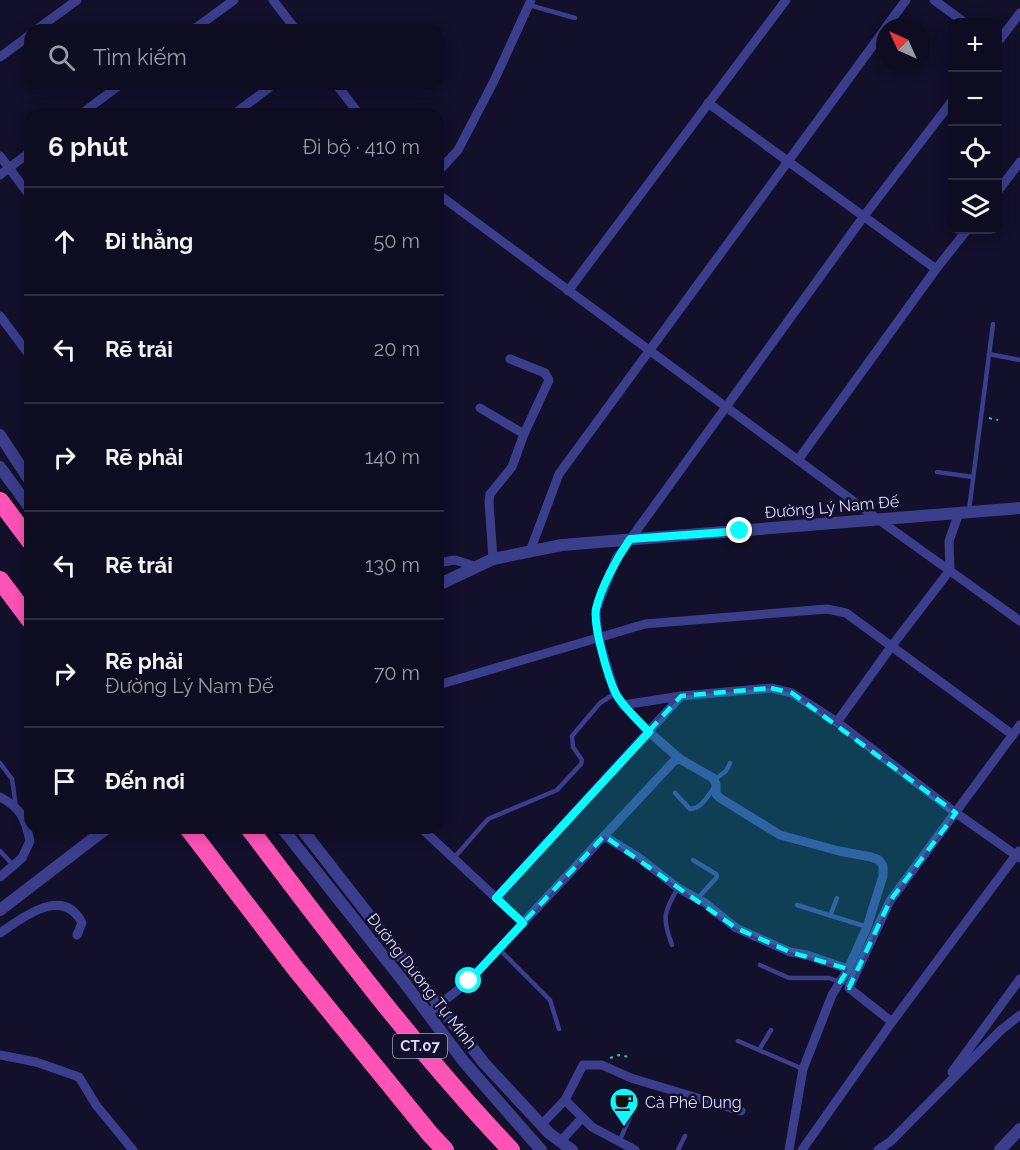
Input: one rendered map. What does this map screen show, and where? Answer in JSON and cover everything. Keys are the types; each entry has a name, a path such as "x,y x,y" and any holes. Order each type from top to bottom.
{"highway":[{"path":"0,501 24,533"},
{"path":"0,580 24,612"},
{"name":"CT.07","path":"193,834 295,968 445,1150"},
{"name":"CT.07","path":"254,834 333,939 458,1093 511,1150"}],"street":[{"path":"44,24 77,0"},
{"path":"202,24 234,0"},
{"path":"273,0 291,24"},
{"path":"568,291 786,0"},
{"path":"893,18 906,0"},
{"path":"934,0 959,18"},
{"path":"444,165 458,150 494,81 530,2"},
{"path":"1002,37 1020,13"},
{"path":"0,57 24,39"},
{"path":"530,551 559,474 876,41"},
{"path":"89,108 113,90"},
{"path":"242,108 266,90"},
{"path":"341,90 354,108"},
{"path":"708,103 936,269"},
{"path":"789,1150 803,1069 828,1002 848,969 867,927 883,876 883,866 879,860 780,835 720,798 716,794 713,778 680,759 649,732 623,705 615,693 598,636 596,610 616,559 864,216 948,106"},
{"path":"0,156 24,188"},
{"path":"0,175 24,157"},
{"path":"1002,186 1020,162"},
{"path":"444,198 879,520 1020,621"},
{"path":"798,460 964,234"},
{"path":"0,316 24,348"},
{"path":"493,559 490,494 512,467 524,434 549,380 545,373 510,359"},
{"path":"480,408 524,434"},
{"path":"0,435 24,472"},
{"path":"0,467 24,500"},
{"name":"Đường Lý Nam Đế","path":"444,582 493,559 530,551 630,539 1020,508"},
{"path":"837,722 950,570 949,541 963,513"},
{"path":"444,562 455,560 478,567"},
{"path":"444,683 645,624 827,609 846,614 1013,735"},
{"path":"623,705 681,696 771,688 792,693 837,722 956,813 1019,855 892,1022 802,1150"},
{"path":"496,898 681,696"},
{"path":"849,988 890,901 1020,725"},
{"path":"428,1013 469,981 674,761 680,759"},
{"path":"0,797 16,807 24,822"},
{"path":"0,877 22,858 30,841 28,834"},
{"path":"0,910 99,834"},
{"name":"Đường Dương Tự Minh","path":"287,834 464,1062 541,1150"},
{"name":"Đường Dương Tự Minh","path":"305,834 484,1062 541,1125 572,1150"},
{"path":"427,834 523,923"},
{"path":"604,836 638,857 678,888 712,908 736,928 790,952 807,955 848,969"},
{"path":"0,933 43,906 53,905 65,906 79,917 82,923 77,935"},
{"path":"935,1096 1020,979"},
{"path":"840,982 892,1022"},
{"path":"878,1150 891,1141 1001,1030 1020,1015"},
{"path":"0,1055 36,1062 79,1077 96,1105 133,1150"},
{"path":"541,1125 565,1100 583,1065 602,1065 631,1078 741,1111"},
{"path":"565,1100 581,1119 592,1127 621,1146 634,1150"},
{"path":"560,1142 581,1119"},
{"path":"999,1150 1020,1129"}],"lane":[{"path":"530,2 575,18"},
{"path":"963,513 973,477 993,324"},
{"path":"989,354 1020,360"},
{"path":"937,472 973,477"},
{"path":"453,860 489,819 557,790 581,764 582,760 573,747 572,736 600,703 615,693"},
{"path":"0,763 12,779 16,807"},
{"path":"675,793 690,809 695,809 700,806 730,763"},
{"path":"0,851 13,865"},
{"path":"693,860 716,874 717,877 697,899"},
{"path":"672,945 664,917 666,908 678,888"},
{"path":"830,916 837,898"},
{"path":"797,905 867,927"},
{"path":"498,948 550,1000 559,1029"},
{"path":"760,965 789,978 829,978 840,982"},
{"path":"759,1050 771,1030"},
{"path":"738,1041 803,1069"},
{"path":"621,1146 630,1117"},
{"path":"678,1150 685,1136"}],"path":[{"path":"602,1065 609,1058 619,1055 628,1057"}],"highlighted area":[{"path":"771,688 792,693 956,813 890,901 849,988 840,982 848,969 790,952 736,928 604,836 523,923 496,898 681,696"}],"place":[{"name":"Cà Phê Dung","path":"624,1128"}],"route":[{"path":"469,981 523,923 496,898 649,732 623,705 615,693 598,636 596,610 616,559 630,539 740,531"}]}
